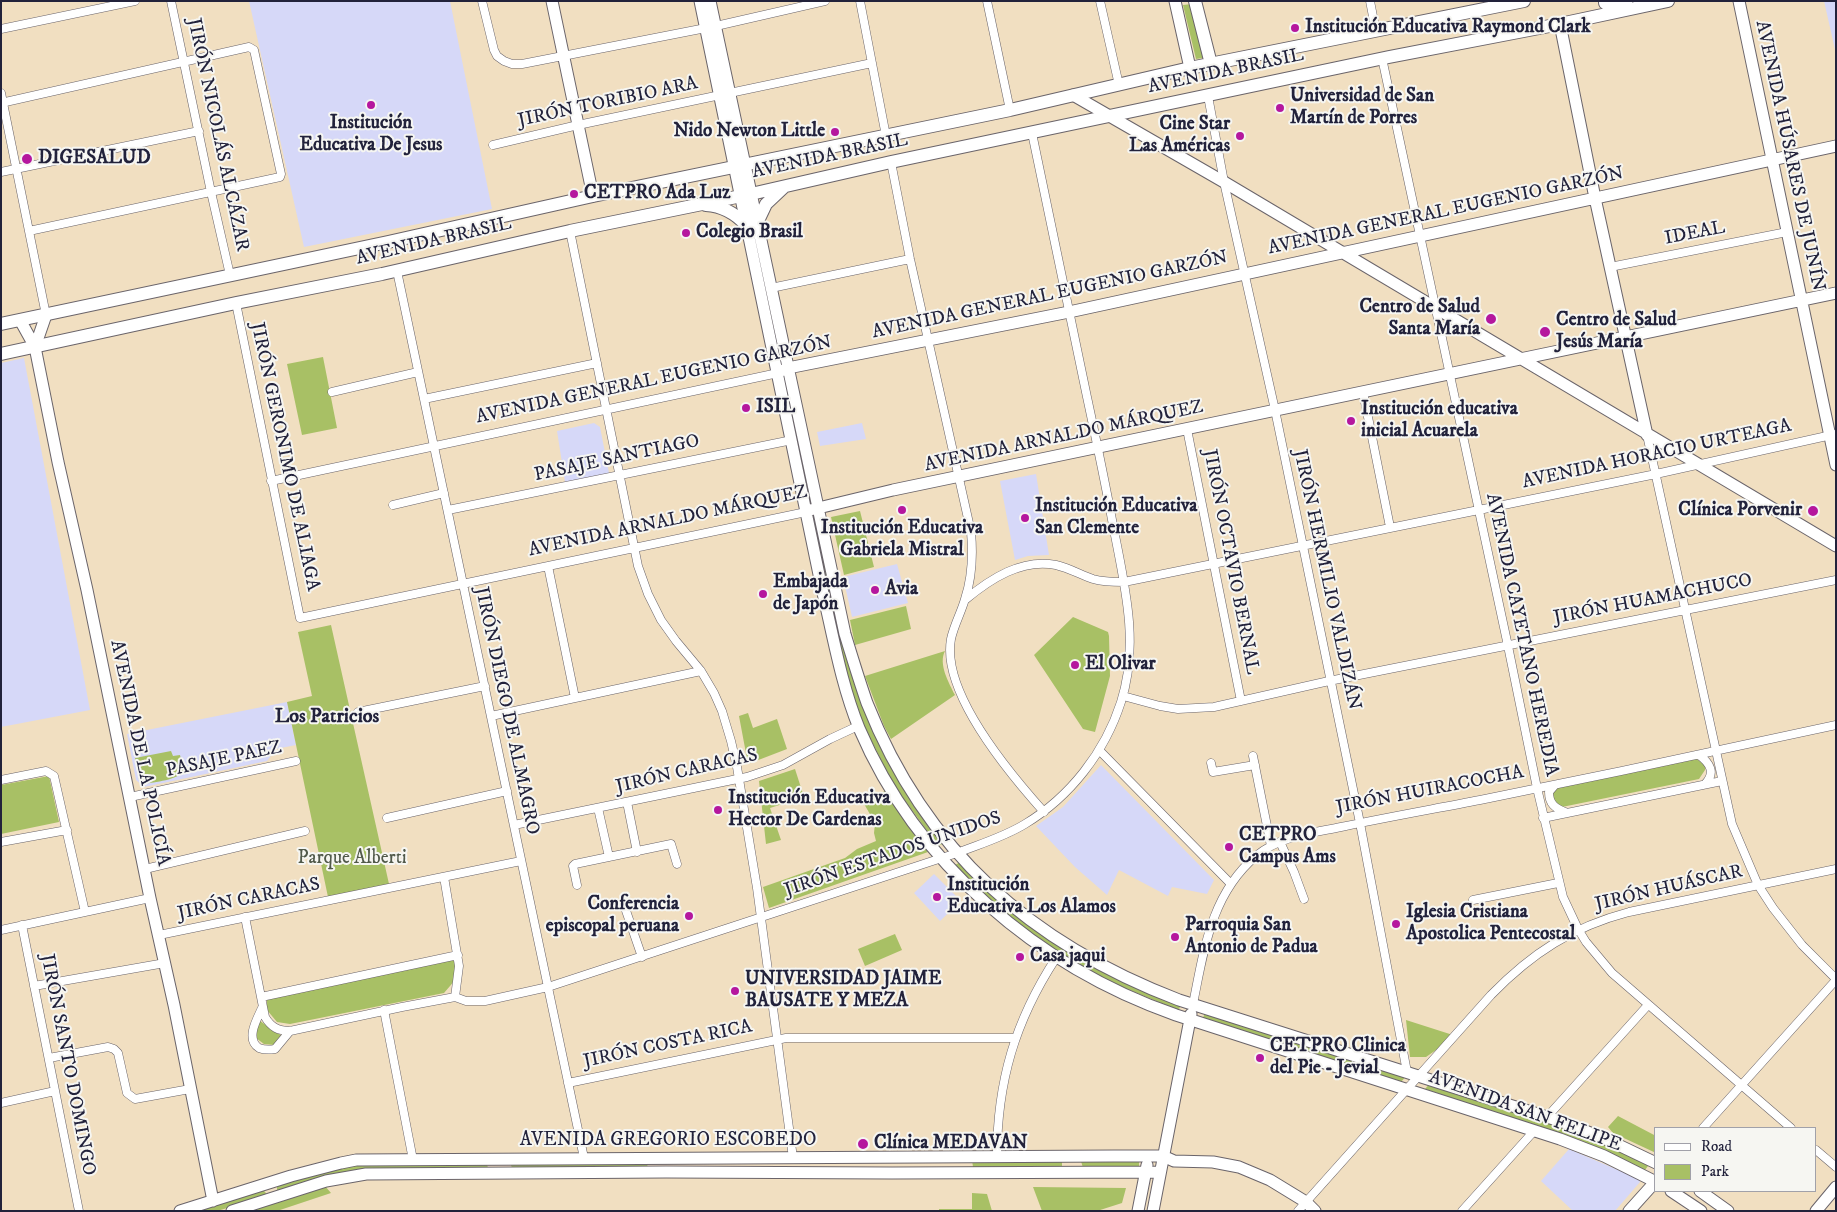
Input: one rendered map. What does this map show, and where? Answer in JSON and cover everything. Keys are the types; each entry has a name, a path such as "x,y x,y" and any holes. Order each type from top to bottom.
{"main road":[{"path":"1195,1 1211,64"},
{"name":"AVENIDA BRASIL","path":"1,324 388,242 593,196 1010,110 1190,68 1524,1"},
{"name":"AVENIDA BRASIL","path":"1,354 236,303 397,271 570,231 1382,58 1668,1"},
{"path":"1605,3 1637,8"},
{"path":"699,204 725,209 752,224 777,192 787,185"}],"street":[{"path":"1,29 135,1"},
{"name":"JIRÓN NICOLÁS ALCÁZAR","path":"172,1 230,275"},
{"path":"482,1 494,50 497,56 512,64 563,57 825,1"},
{"path":"552,1 593,196"},
{"path":"700,1 710,27"},
{"path":"710,1 710,27"},
{"path":"860,1 886,136"},
{"path":"987,1 1010,110"},
{"path":"1100,1 1119,85"},
{"path":"1175,1 1190,68"},
{"path":"1370,1 1376,32"},
{"name":"AVENIDA HÚSARES DE JUNÍN","path":"1739,1 1801,300 1833,435 1836,465"},
{"path":"1560,24 1595,198 1732,824 1758,886 1802,945 1836,979 1704,1127"},
{"name":"AVENIDA SAN FELIPE","path":"710,27 745,195 771,288 845,634 867,702 886,745 931,819 958,853 995,892 1026,918 1060,942 1140,985 1193,1004 1547,1117 1610,1141 1654,1162"},
{"path":"2,103 249,47 254,50 281,174 280,177 29,231"},
{"name":"AVENIDA CAYETANO HEREDIA","path":"1382,58 1537,788 1558,883 1569,912 1599,960 1648,1005 1790,1127"},
{"name":"JIRÓN TORIBIO ARA","path":"493,145 578,125 872,63"},
{"path":"1,94 46,314 35,347"},
{"path":"1073,95 1224,182 1836,546"},
{"name":"JIRÓN HERMILIO VALDIZÁN","path":"1208,96 1224,182 1275,410 1329,681 1360,823 1407,1072"},
{"path":"1,172 199,131"},
{"name":"JIRÓN ESTADOS UNIDOS","path":"290,1031 384,1010 455,997 466,1001 485,1001 548,987 958,853 1002,836 1044,812 1076,782 1088,767 1109,732 1123,696 1127,678 1130,645 1128,610 1098,447 1032,133"},
{"name":"AVENIDA GENERAL EUGENIO GARZÓN","path":"271,481 778,373 788,368 1069,312 1836,146"},
{"path":"891,162 910,259 971,532 970,578 965,600 951,638 952,669 959,690 978,726 1002,763 1044,812"},
{"name":"AVENIDA SAN FELIPE","path":"752,224 778,373 842,676 858,726 892,791 941,858 1000,916 1056,958 1119,992 1190,1020 1534,1130 1604,1156 1654,1181"},
{"path":"570,231 634,548 648,594 661,620 701,671 714,693 722,710 739,778 761,917 793,1158"},
{"name":"IDEAL","path":"1610,267 1787,232"},
{"path":"771,288 910,259"},
{"name":"JIRÓN DIEGO DE ALMAGRO","path":"397,271 584,1158"},
{"name":"AVENIDA ARNALDO MÁRQUEZ","path":"300,618 806,512 1098,447 1836,293"},
{"name":"JIRÓN GERONIMO DE ALIAGA","path":"236,303 300,618"},
{"path":"20,320 35,347"},
{"name":"AVENIDA DE LA POLICÍA","path":"35,347 165,963 213,1201"},
{"path":"424,399 597,363"},
{"path":"332,392 418,372"},
{"path":"1363,392 1390,527"},
{"name":"JIRÓN OCTAVIO BERNAL","path":"1187,429 1242,701"},
{"name":"AVENIDA HORACIO URTEAGA","path":"965,600 981,586 1010,570 1041,563 1057,565 1093,579 1124,582 1214,562 1656,474 1833,435"},
{"name":"PASAJE SANTIAGO","path":"448,510 792,440"},
{"path":"393,505 444,493"},
{"path":"548,566 575,698"},
{"name":"JIRÓN HUAMACHUCO","path":"1123,696 1178,709 1214,707 1329,681 1836,580"},
{"path":"491,716 701,671"},
{"path":"358,712 484,686"},
{"name":"JIRÓN HUIRACOCHA","path":"1153,1211 1209,928 1221,899 1230,884 1255,857 1271,846 1292,837 1698,755 1836,725"},
{"name":"JIRÓN CARACAS","path":"514,825 739,778 747,778 783,765 858,726"},
{"path":"1099,750 1230,884"},
{"path":"1698,755 1706,760 1711,768 1710,777 1705,784"},
{"path":"1254,756 1271,846"},
{"name":"PASAJE PAEZ","path":"130,797 296,761"},
{"path":"1211,763 1213,772 1255,766"},
{"path":"1,780 46,772 54,776 85,912"},
{"path":"1544,818 1565,812 1722,781"},
{"path":"1555,784 1549,792 1549,799 1557,809 1565,812"},
{"path":"387,818 507,791"},
{"path":"626,802 637,852"},
{"path":"598,808 609,857"},
{"path":"1,842 67,830"},
{"path":"145,869 305,831"},
{"path":"1280,842 1304,899"},
{"path":"577,885 574,865 609,857 671,844 677,864"},
{"name":"JIRÓN CARACAS","path":"159,935 521,861"},
{"name":"JIRÓN HUÁSCAR","path":"1302,1207 1506,979 1538,952 1578,929 1629,912 1836,869"},
{"path":"444,877 460,973 455,997"},
{"path":"1473,900 1558,883"},
{"name":"JIRÓN CARACAS","path":"1,930 150,898"},
{"path":"622,902 642,957"},
{"path":"245,917 262,1008 269,1024 284,1031 290,1031"},
{"name":"JIRÓN SANTO DOMINGO","path":"22,925 79,1211"},
{"path":"261,997 458,955"},
{"path":"997,1157 1002,1085 1015,1038 1033,996 1056,958"},
{"path":"34,986 165,963"},
{"path":"1547,1117 1648,1005"},
{"path":"262,1008 253,1032 253,1042 256,1046 265,1050 274,1049 290,1031"},
{"path":"384,1010 412,1160"},
{"name":"JIRÓN COSTA RICA","path":"568,1082 776,1039 829,1037 1015,1038"},
{"path":"49,1058 108,1047 118,1053 127,1093 130,1097 135,1099 190,1089"},
{"path":"1,1103 55,1091"},
{"path":"1462,1211 1534,1130"},
{"path":"1817,1151 1836,1167"},
{"path":"1138,1211 1149,1156"},
{"name":"AVENIDA GREGORIO ESCOBEDO","path":"180,1211 277,1180 348,1161 492,1158 1163,1156 1174,1161 1213,1162 1248,1170 1270,1180 1302,1207 1315,1211"},
{"path":"892,1173 888,1166 889,1161 893,1157"},
{"path":"492,1158 495,1174"},
{"path":"666,1158 666,1172"},
{"path":"878,1158 883,1165 879,1173"},
{"name":"AVENIDA GREGORIO ESCOBEDO","path":"232,1211 326,1181 355,1175 666,1172 1160,1172"},
{"path":"277,1180 272,1186 272,1190 281,1196"},
{"path":"1629,1211 1654,1182"},
{"path":"262,1185 269,1191 266,1200"},
{"path":"1816,1211 1836,1187"},
{"path":"1672,1192 1701,1211"},
{"path":"1701,1192 1728,1211"}],"shaded area":[{"name":"Institución Educativa De Jesus","path":"249,1 450,1 492,209 304,247"},
{"path":"1824,1 1836,1 1836,54"},
{"path":"24,358 90,710 1,727 1,363"},
{"path":"594,423 600,427 609,473 565,482 557,431"},
{"path":"862,423 866,439 820,446 817,432"},
{"name":"Institución Educativa San Clemente","path":"1036,474 1049,555 1028,556 1015,560 1000,481"},
{"name":"Avia","path":"897,564 908,603 852,617 843,577"},
{"path":"287,702 296,745 276,749 267,761 144,787 136,780 127,734"},
{"path":"1101,765 1214,880 1207,894 1172,887 1168,896 1119,870 1107,895 1075,867 1036,826 1063,807"},
{"name":"Institución Educativa Los Alamos","path":"934,874 961,901 940,921 914,893"},
{"path":"1569,1149 1639,1179 1640,1182 1615,1211 1573,1211 1541,1181"}],"green space":[{"path":"1192,4 1203,58 1196,59 1183,5"},
{"path":"323,357 337,428 302,435 287,364"},
{"path":"860,511 874,567 844,575 831,517"},
{"path":"818,522 869,714 947,842 938,846 893,784 863,724 851,694 841,656 814,523"},
{"path":"906,606 911,629 855,645 850,620"},
{"name":"El Olivar","path":"1073,617 1108,632 1109,636 1110,676 1095,732 1083,729 1034,655"},
{"name":"Parque Alberti","path":"331,625 389,884 328,897 287,702 312,696 298,632"},
{"path":"945,651 943,656 944,667 947,679 955,695 891,739 884,726 865,676"},
{"path":"748,713 753,728 777,719 787,749 748,764 739,716"},
{"path":"171,751 173,756 180,755 183,765 181,774 166,780 144,784 139,780 135,758"},
{"path":"1695,758 1705,765 1705,770 1699,779 1562,807 1554,801 1551,795 1558,786"},
{"path":"795,769 804,797 770,808 781,840 766,844 759,781"},
{"path":"49,776 59,822 1,834 1,785"},
{"path":"885,791 928,852 769,908 763,887 845,858 857,849 876,841 874,833 875,823 863,802"},
{"path":"964,860 1052,936 1182,999 1179,1010 1094,974 1046,945 999,907 955,865"},
{"path":"895,934 902,950 865,966 858,949"},
{"path":"455,957 456,979 444,993 290,1024 277,1022 267,1010 267,997"},
{"path":"1206,1009 1409,1073 1401,1082 1203,1018"},
{"path":"1406,1020 1456,1036 1426,1057 1410,1057"},
{"path":"260,1021 282,1036 274,1045 264,1044 256,1038"},
{"path":"1432,1081 1567,1123 1651,1162 1645,1170 1582,1141 1425,1089"},
{"path":"1618,1116 1654,1135 1654,1152 1613,1133 1608,1127"},
{"path":"648,1160 647,1169 512,1168 510,1162"},
{"path":"972,1160 1062,1162 1062,1167 973,1167"},
{"path":"1081,1161 1139,1161 1139,1168 1083,1168"},
{"path":"350,1164 487,1164 488,1168 364,1170 280,1192 277,1191 277,1186"},
{"path":"325,1186 331,1193 277,1211 250,1211"},
{"path":"1033,1187 1126,1188 1122,1203 1097,1211 1042,1211"},
{"path":"263,1190 266,1193 265,1197 217,1211 193,1211"},
{"path":"972,1193 987,1194 992,1211 939,1211 939,1209 972,1209"}],"place":[{"name":"Institución Educativa Raymond Clark","path":"1295,28"},
{"name":"Institución Educativa De Jesus","path":"371,105"},
{"name":"Universidad de San Martín de Porres","path":"1280,108"},
{"name":"Nido Newton Little","path":"835,132"},
{"name":"Cine Star Las Américas","path":"1240,136"},
{"name":"DIGESALUD","path":"27,159"},
{"name":"CETPRO Ada Luz","path":"574,194"},
{"name":"Colegio Brasil","path":"686,233"},
{"name":"Centro de Salud Santa María","path":"1491,319"},
{"name":"Centro de Salud Jesús María","path":"1545,332"},
{"name":"ISIL","path":"746,408"},
{"name":"Institución educativa inicial Acuarela","path":"1351,421"},
{"name":"Institución Educativa Gabriela Mistral","path":"902,510"},
{"name":"Clínica Porvenir","path":"1813,511"},
{"name":"Institución Educativa San Clemente","path":"1025,518"},
{"name":"Avia","path":"875,590"},
{"name":"Embajada de Japón","path":"763,594"},
{"name":"El Olivar","path":"1075,665"},
{"name":"Institución Educativa Hector De Cardenas","path":"718,810"},
{"name":"CETPRO Campus Ams","path":"1229,847"},
{"name":"Institución Educativa Los Alamos","path":"937,897"},
{"name":"Conferencia episcopal peruana","path":"689,916"},
{"name":"Iglesia Cristiana Apostolica Pentecostal","path":"1396,924"},
{"name":"Parroquia San Antonio de Padua","path":"1175,937"},
{"name":"Casa jaqui","path":"1020,957"},
{"name":"UNIVERSIDAD JAIME BAUSATE Y MEZA","path":"735,991"},
{"name":"CETPRO Clinica del Pie - Jevial","path":"1260,1058"},
{"name":"Clínica MEDAVAN","path":"863,1144"}],"district":[{"name":"Los Patricios","path":"327,718"}]}
